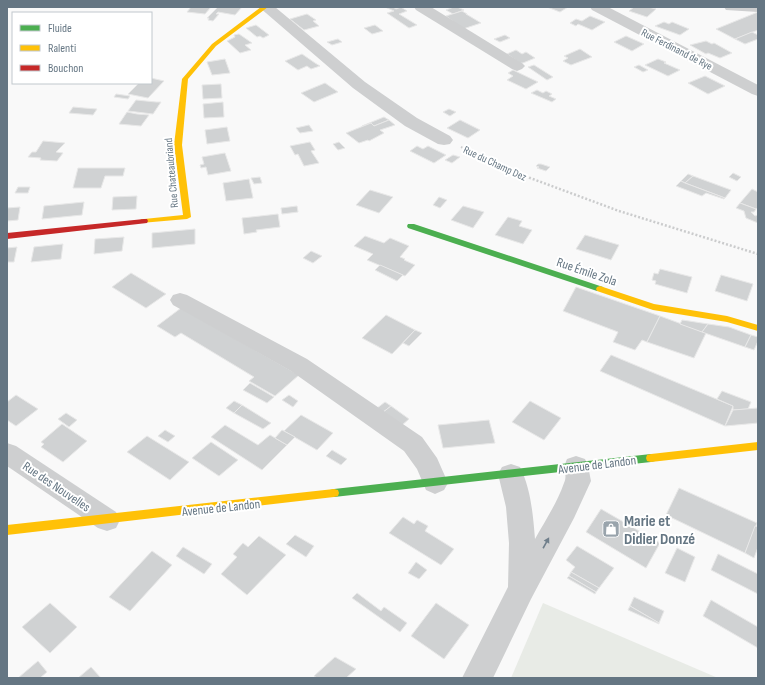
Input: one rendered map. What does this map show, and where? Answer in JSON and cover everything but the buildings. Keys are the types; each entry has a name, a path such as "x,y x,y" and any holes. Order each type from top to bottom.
{"street":[{"path":"265,7 359,85 411,122 444,140"},
{"name":"Rue Chateaubriand","path":"7,236 187,217 178,145 185,79 189,72 214,45 265,7"},
{"path":"421,7 517,66"},
{"name":"Rue Ferdinand de Rye","path":"597,7 758,91"},
{"path":"731,7 758,8"},
{"name":"Rue Émile Zola","path":"411,226 653,307 727,319 758,328"},
{"path":"180,300 299,365 413,444 428,465 435,483"},
{"name":"Avenue de Landon","path":"7,530 758,446"},
{"name":"Rue des Nouvelles","path":"7,453 107,520"},
{"path":"477,678 521,590 565,510 578,481 576,466"},
{"path":"511,474 519,507 522,543 521,590"}],"path":[{"name":"Rue du Champ Dez","path":"444,140 539,182 619,211 758,254"}],"shaded area":[{"path":"543,603 718,678 511,678"}],"traffic: fast":[{"path":"411,226 600,289"},
{"path":"334,493 651,458"}],"traffic: slow":[{"path":"144,221 187,217 178,145 185,79 214,45 265,7"},
{"path":"600,289 653,307 727,319 758,328"},
{"path":"651,458 758,446"},
{"path":"7,530 334,493"}],"traffic: jam":[{"path":"7,236 144,221"}],"place":[{"name":"Marie et Didier Donzé","path":"611,529"}]}
